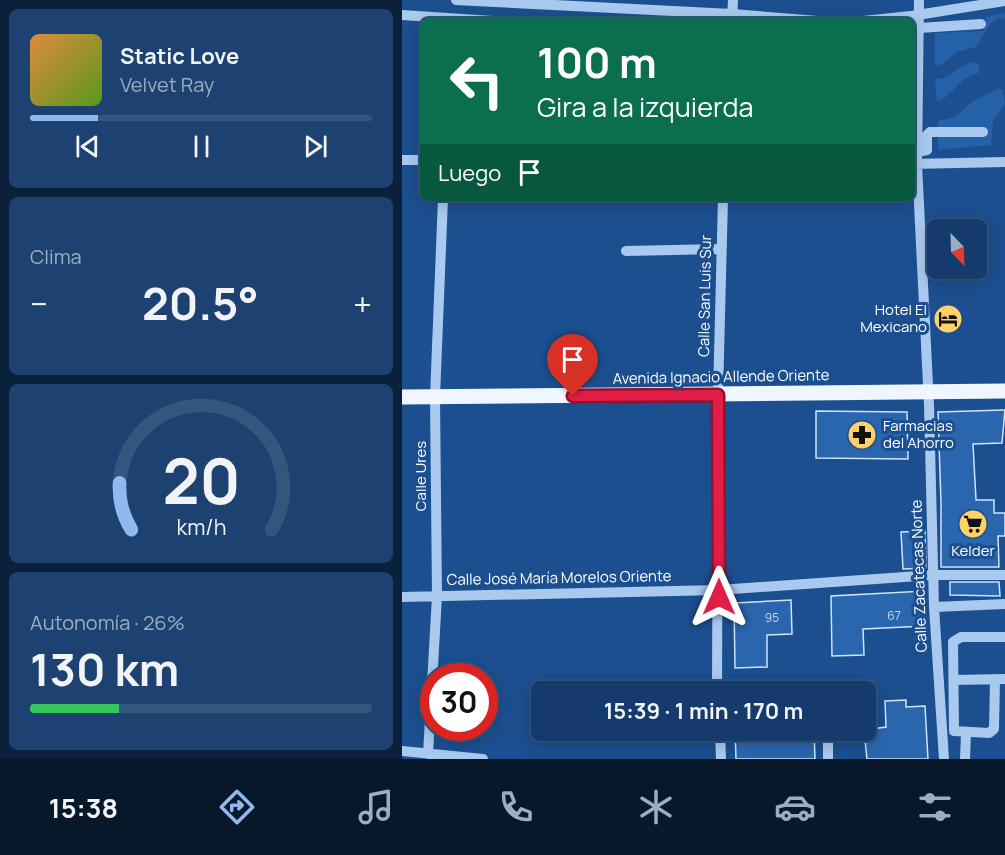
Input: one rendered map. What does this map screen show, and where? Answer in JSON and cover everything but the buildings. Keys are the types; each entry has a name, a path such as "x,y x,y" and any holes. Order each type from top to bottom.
{"main road":[{"name":"Avenida Ignacio Allende Oriente","path":"402,397 1005,391"}],"street":[{"path":"456,0 754,18"},
{"path":"732,17 733,0"},
{"name":"Calle Zacatecas Norte","path":"919,0 916,26 917,152 915,164 927,392 934,606 944,759"},
{"path":"465,18 469,1"},
{"path":"916,26 1005,1"},
{"path":"402,15 440,18"},
{"path":"916,26 981,24"},
{"path":"917,152 927,150 927,135 930,132 983,132"},
{"path":"402,160 420,160"},
{"path":"915,164 1005,162"},
{"name":"Calle Ures","path":"429,754 437,596 435,397 443,201"},
{"name":"Calle San Luis Sur","path":"717,681 718,395 723,201"},
{"path":"626,251 720,249"},
{"name":"Calle José María Morelos Oriente","path":"402,597 719,590 933,575 1005,575"},
{"path":"934,606 1005,604"},
{"path":"954,680 1000,679 994,729 989,733 958,733 953,729 953,642 957,638 1005,637"},
{"path":"965,759 966,733"},
{"path":"721,741 722,759"},
{"path":"828,741 828,759"},
{"path":"402,751 417,756 429,754 483,759"}],"shaded area":[{"path":"1005,13 1005,19 998,18 991,23 976,47 957,52 942,64 935,66 935,33 984,31 986,17"},
{"path":"972,62 979,64 979,73 966,78 937,102 935,79 945,77"},
{"path":"999,88 1003,91 1005,104 993,121 991,145 938,150 938,121 956,116 973,101"}],"place":[{"name":"Hotel El Mexicano","path":"948,319"},
{"name":"Farmacias del Ahorro","path":"862,435"},
{"name":"Kelder","path":"973,524"}],"route":[{"path":"573,396 718,395 719,597"}]}
